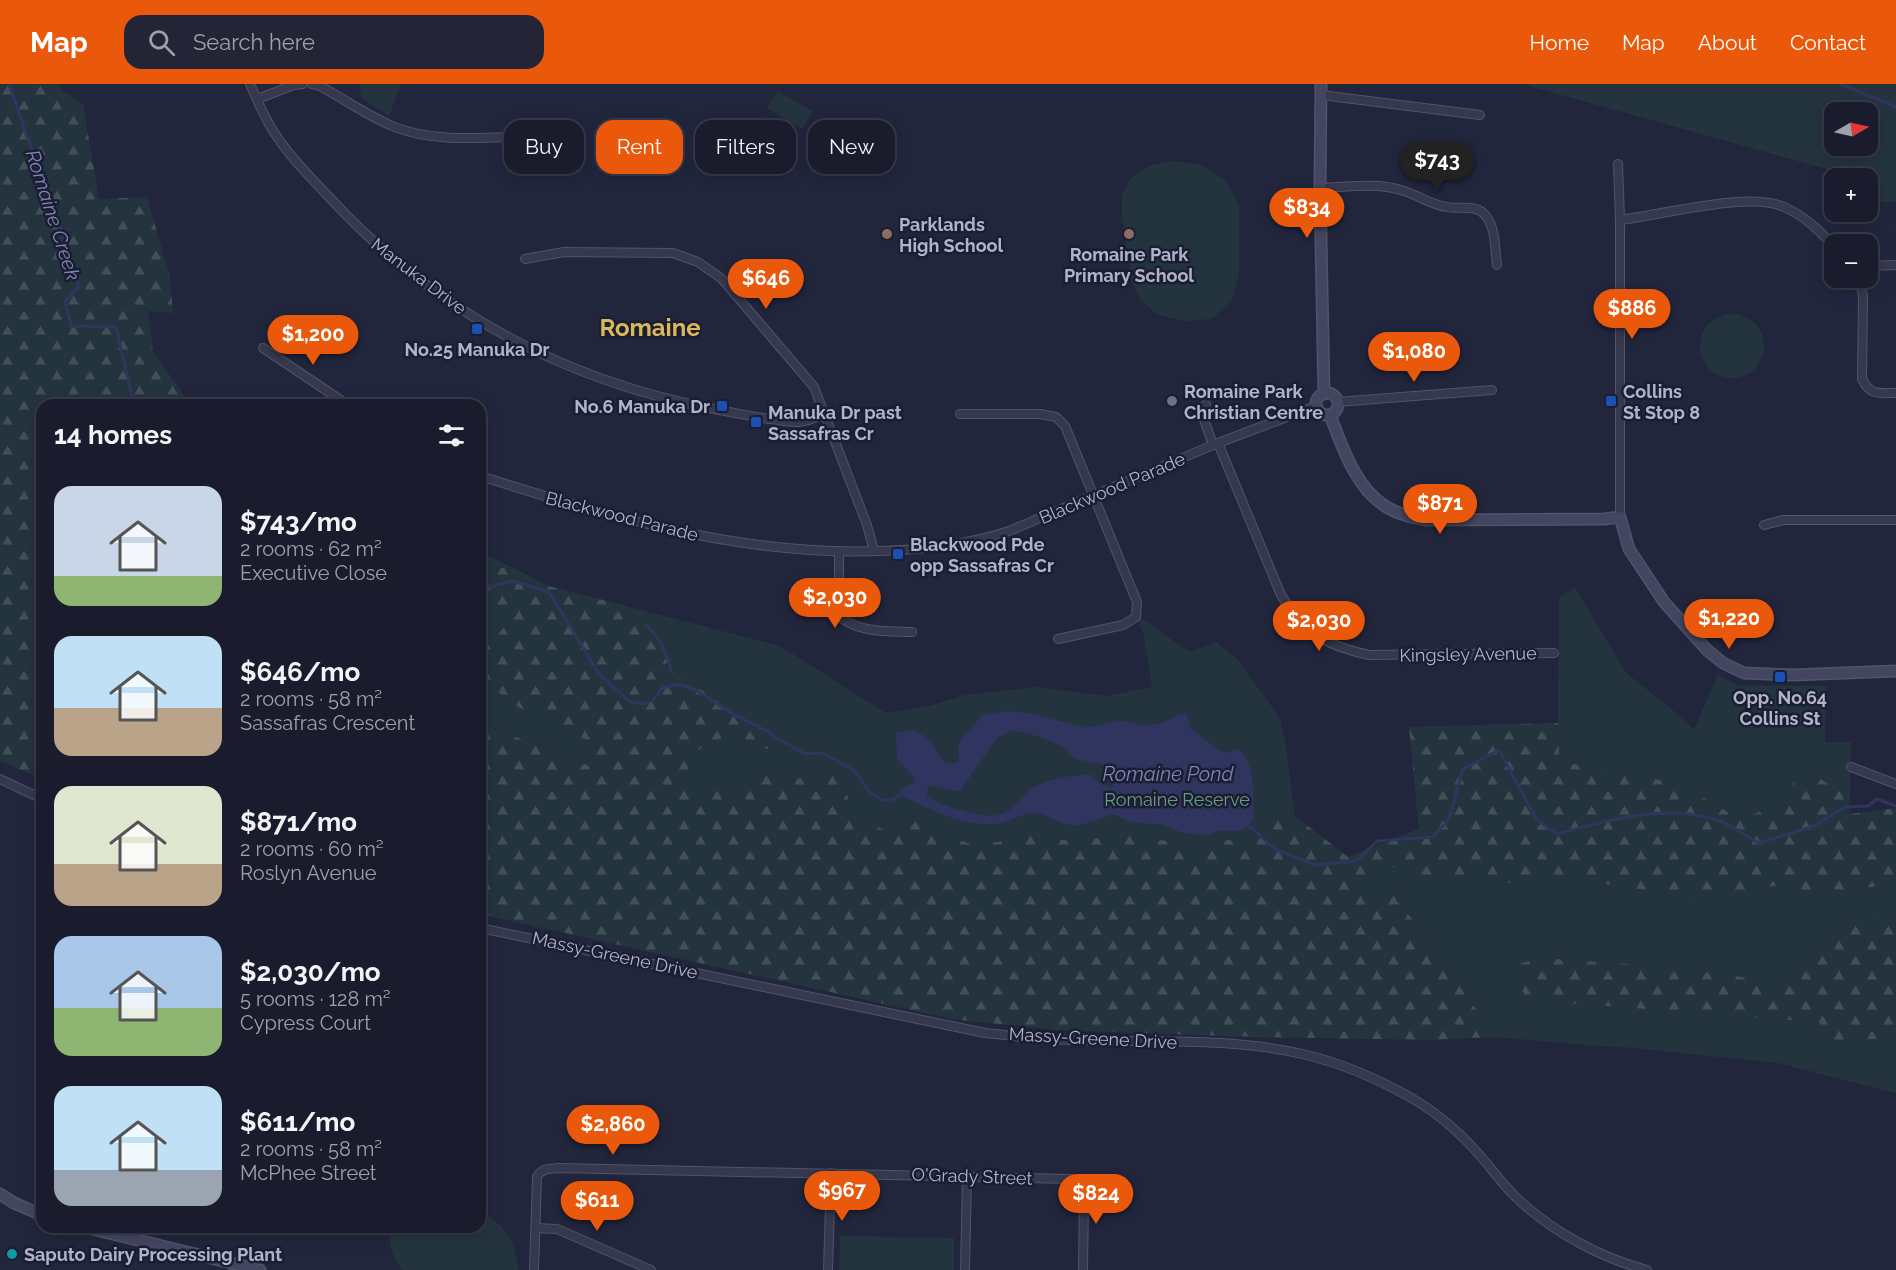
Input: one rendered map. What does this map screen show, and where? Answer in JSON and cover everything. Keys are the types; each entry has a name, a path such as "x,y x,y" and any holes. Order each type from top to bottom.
{"street":[{"name":"Manuka Drive","path":"250,84 272,130 359,229 450,303 499,333 566,366 666,400 732,413 799,422 824,414"},
{"path":"257,99 294,85 303,84"},
{"path":"312,84 384,122 417,134 444,137 504,136"},
{"path":"1324,394 1320,188 1321,89 1480,115"},
{"path":"1618,164 1620,517 1629,549 1664,602 1707,650 1723,663 1744,673 1896,671"},
{"path":"1320,188 1384,186 1403,190 1435,205 1449,208 1468,207 1478,210 1486,215 1491,226 1497,265"},
{"path":"1620,220 1743,201 1764,202 1783,206 1803,217 1824,237"},
{"path":"525,259 564,252 673,253 698,262 722,279 814,387 867,525 874,551"},
{"path":"1878,266 1896,265"},
{"path":"1861,288 1862,379 1866,388 1876,393 1896,393"},
{"path":"263,348 339,399"},
{"path":"1337,402 1492,390"},
{"path":"1324,394 1331,394 1337,402 1335,411 1330,415 1319,412 1316,406 1317,400 1324,394"},
{"name":"Kingsley Avenue","path":"1206,404 1202,408 1202,414 1281,595 1294,615 1311,632 1342,649 1369,654 1554,653"},
{"name":"Blackwood Parade","path":"486,478 594,511 674,531 739,543 839,552 939,547 979,541 1009,531 1216,444 1316,406"},
{"path":"960,414 1040,414 1056,417 1065,426 1137,602 1136,617 1123,624 1058,639"},
{"path":"1330,415 1352,466 1366,490 1384,506 1402,515 1425,520 1620,517"},
{"path":"1764,525 1783,519 1896,520"},
{"path":"839,552 841,618 853,626 871,630 912,632"},
{"path":"1851,767 1896,784"},
{"path":"0,779 36,797"},
{"name":"Massy-Greene Drive","path":"486,928 986,1033 1047,1039 1256,1047 1305,1055 1340,1065 1371,1077 1410,1097 1445,1121 1475,1150 1520,1201 1560,1231 1606,1256 1647,1270"},
{"name":"O'Grady Street","path":"536,1228 536,1182 539,1173 545,1169 1071,1179 1080,1185 1084,1195 1083,1270"},
{"path":"828,1270 831,1173"},
{"path":"965,1270 967,1176"},
{"path":"0,1194 36,1212"},
{"path":"534,1270 536,1228 557,1229 651,1270"},
{"path":"109,1233 260,1270"}],"green space":[{"path":"0,84 60,84 62,90 83,104 99,199 147,197 170,278 173,313 148,311 153,352 187,399 36,399 36,776 0,761"},
{"path":"359,84 401,84 389,116 362,98"},
{"path":"1522,84 1896,84 1896,202 1878,202 1878,168 1824,168"},
{"path":"778,91 813,112 802,129 796,125 796,120 787,120 767,108"},
{"path":"1173,161 1201,165 1225,180 1239,204 1239,274 1232,301 1211,319 1183,321 1158,315 1141,300 1132,282 1122,217 1122,195 1130,179 1149,166"},
{"path":"1732,314 1750,320 1758,328 1764,346 1758,364 1750,372 1732,378 1714,372 1706,364 1700,346 1706,328 1714,320"},
{"name":"Romaine Reserve","path":"486,554 548,586 780,646 886,713 929,706 965,695 1035,687 1107,696 1152,687 1143,632 1139,624 1142,618 1189,652 1216,642 1237,659 1280,718 1295,816 1348,857 1419,829 1409,727 1558,723 1559,598 1575,587 1626,673 1694,729 1718,675 1737,685 1826,686 1825,742 1851,742 1848,891 1882,885 1896,872 1896,1093 1778,1063 1496,1037 1394,894 1364,918 942,905 486,725"},
{"path":"512,567 548,586 630,607 627,622 662,634 678,652 665,664 662,674 665,678 675,676 718,699 748,727 786,744 788,749 757,748 729,736 704,746 692,757 687,772 688,782 741,798 763,775 792,779 841,775 853,814 894,835 905,834 916,821 967,843 999,842 1025,835 1071,841 1125,835 1202,846 1221,839 1242,842 1259,823 1295,816 1348,857 1419,829 1409,727 1558,723 1559,761 1671,782 1689,789 1734,816 1750,816 1780,802 1795,780 1808,771 1849,797 1842,815 1896,808 1896,872 1882,885 1819,897 1787,884 1693,897 1556,877 1522,884 1421,877 1393,867 1372,872 1365,917 1394,894 1496,1037 1428,1040 1258,1037 1056,1030 952,1019 486,915 486,725 625,780 593,759 593,743 518,707 486,683 486,648 506,625 497,615 486,612 486,569"},
{"path":"1896,916 1896,1039 1829,1040 1819,1022 1528,1000 1507,966 1544,958 1666,967 1795,984 1801,966 1850,924"},
{"path":"486,1214 508,1235 515,1251 518,1270 403,1270 393,1255 389,1233 486,1233"},
{"path":"840,1236 954,1238 954,1270 839,1270"}],"water":[{"name":"Romaine Pond","path":"1006,711 1028,713 1087,728 1118,720 1140,725 1160,724 1186,713 1190,728 1226,753 1238,749 1249,763 1253,782 1253,821 1241,831 1217,831 1207,835 1183,833 1163,825 1130,822 1114,814 1077,825 1065,824 1043,814 1035,813 1000,823 983,824 946,816 900,795 901,789 914,783 915,778 897,759 896,733 914,730 931,741 944,762 953,763 959,761 958,752 961,740 981,715","holes":["1011,730 1054,742 1074,759 1101,764 1114,772 1114,782 1111,788 1101,785 1092,775 1060,778 1036,786 1008,811 991,816 962,810 927,797 927,789 930,785 953,791 961,790 996,739"]}],"waterway":[{"name":"Romaine Creek","path":"9,84 79,286 65,302 71,326 116,327 133,399"},
{"path":"1841,84 1896,107"},
{"name":"Romaine Creek","path":"486,588 513,581 549,592 599,674 630,702 644,704 653,700 662,688 679,684 696,690 778,739"},
{"path":"646,625 662,646 671,671"},
{"name":"Romaine Creek","path":"781,741 806,754 822,753 855,771 869,792 882,800 892,800 900,795"},
{"name":"Romaine Creek","path":"1249,826 1276,850 1315,865 1356,861 1377,841 1433,837 1449,819 1463,769 1499,750 1537,820 1557,834 1615,819 1655,813 1675,813 1720,821 1759,843 1814,826 1845,807 1868,806 1877,799 1896,806"}],"place":[{"name":"Parklands High School","path":"887,234"},
{"name":"Romaine Park Primary School","path":"1129,234"},
{"name":"No.25 Manuka Dr","path":"477,329"},
{"name":"Romaine Park Christian Centre","path":"1172,401"},
{"name":"Collins St Stop 8","path":"1611,401"},
{"name":"No.6 Manuka Dr","path":"722,406"},
{"name":"Manuka Dr past Sassafras Cr","path":"756,422"},
{"name":"Blackwood Pde opp Sassafras Cr","path":"898,554"},
{"name":"Opp. No.64 Collins St","path":"1780,677"},
{"name":"Saputo Dairy Processing Plant","path":"12,1254"}],"district":[{"name":"Romaine","path":"650,327"}]}
